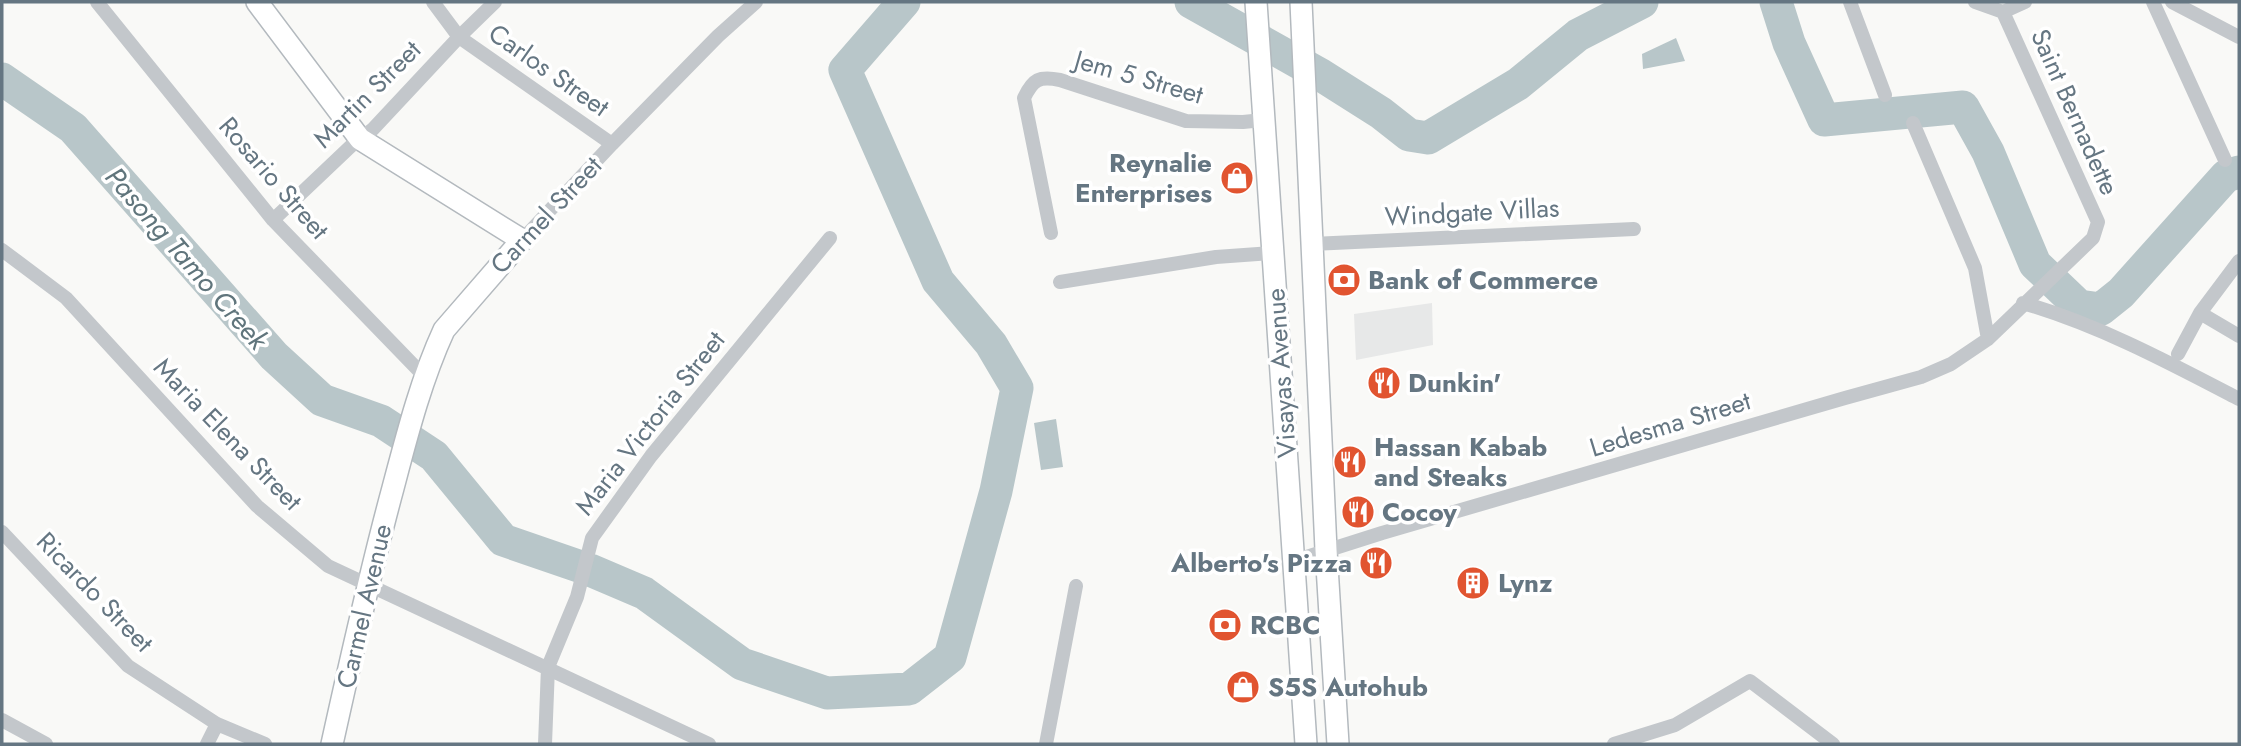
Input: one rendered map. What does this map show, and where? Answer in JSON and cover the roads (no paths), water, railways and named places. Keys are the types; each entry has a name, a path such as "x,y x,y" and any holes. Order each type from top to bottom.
{"main road":[{"path":"257,2 360,139 522,240"},
{"name":"Visayas Avenue","path":"1256,2 1306,744"},
{"name":"Visayas Avenue","path":"1301,2 1326,550 1338,744"},
{"name":"Carmel Street","path":"398,468 425,377 444,330 522,240"},
{"path":"1274,279 1313,276"},
{"name":"Carmel Avenue","path":"332,744 367,584 398,468"}],"street":[{"name":"Rosario Street","path":"97,2 273,220 425,377"},
{"name":"Carlos Street","path":"433,2 458,37 612,144"},
{"name":"Martin Street","path":"273,220 351,146 373,129 458,37 495,2"},
{"name":"Carmel Street","path":"522,240 718,36 756,2"},
{"path":"1850,2 1885,95"},
{"path":"1975,2 2003,12 2025,2"},
{"path":"2153,2 2225,160"},
{"path":"2172,2 2239,37"},
{"name":"Saint Bernadette","path":"2003,12 2098,222 2093,238 2036,291"},
{"name":"Jem 5 Street","path":"1051,233 1024,98 1030,84 1044,77 1060,80 1186,121 1263,120"},
{"path":"1913,123 1975,268 1988,339"},
{"name":"Windgate Villas","path":"1312,244 1634,229"},
{"name":"Maria Victoria Street","path":"545,744 548,667 577,597 592,538 651,456 830,238"},
{"name":"Maria Elena Street","path":"2,250 66,298 257,506 328,566 709,744"},
{"path":"1060,282 1216,257 1272,253"},
{"path":"2178,354 2200,313 2239,261"},
{"name":"Ledesma Street","path":"1294,561 1921,377 1951,364 1988,339 2036,291"},
{"path":"2023,303 2058,313 2176,366 2239,399"},
{"path":"2200,313 2239,335"},
{"name":"Ricardo Street","path":"2,532 128,666 216,724 265,744"},
{"path":"1046,744 1076,586"},
{"path":"1614,744 1675,725 1750,681 1833,744"},
{"path":"2,720 46,744"},
{"path":"207,744 216,724"}],"waterway":[{"name":"Pasong Tamo Creek","path":"2,79 73,128 274,356 322,400 381,421 434,456 503,540 590,570 644,593 742,664 827,693 909,689 950,657 996,491 1017,388 991,344 938,281 845,70 904,2"},
{"path":"1191,2 1321,75 1381,113 1409,135 1428,138 1518,84 1578,35 1642,2"},
{"path":"1776,2 1789,43 1824,120 1963,107 1988,152 2035,264 2079,306 2101,309 2121,293 2226,176 2239,172"}],"place":[{"name":"Reynalie Enterprises","path":"1237,178"},
{"name":"Bank of Commerce","path":"1344,280"},
{"name":"Dunkin'","path":"1384,383"},
{"name":"Hassan Kabab and Steaks","path":"1350,462"},
{"name":"Cocoy","path":"1358,512"},
{"name":"Alberto's Pizza","path":"1376,563"},
{"name":"Lynz","path":"1473,583"},
{"name":"RCBC","path":"1225,625"},
{"name":"S5S Autohub","path":"1243,687"}]}
